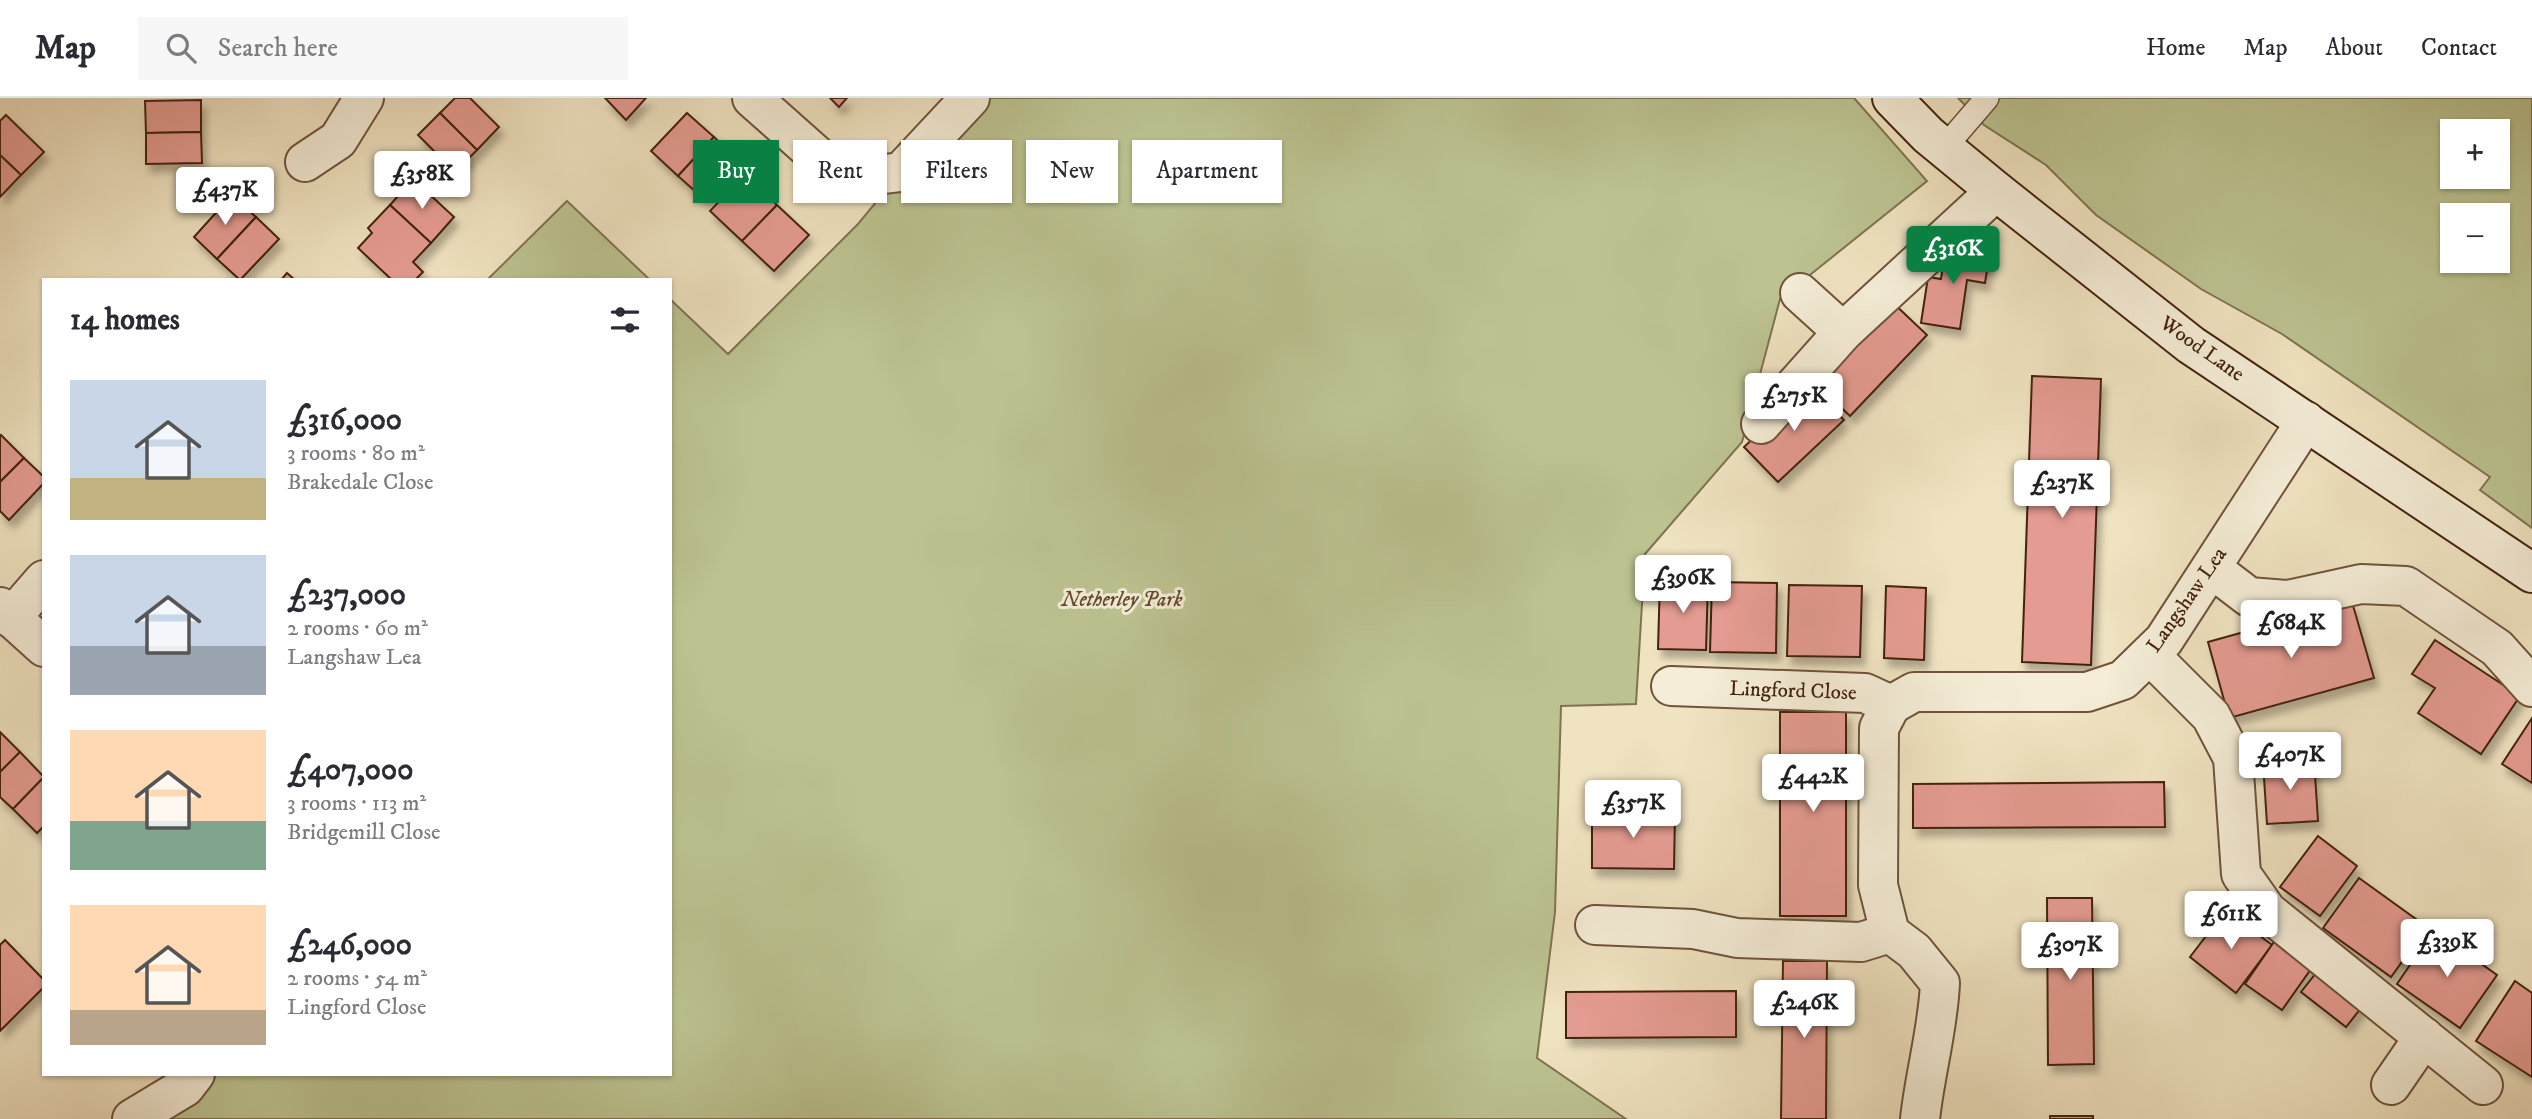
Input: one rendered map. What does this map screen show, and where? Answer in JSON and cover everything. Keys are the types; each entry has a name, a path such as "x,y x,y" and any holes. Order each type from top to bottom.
{"street":[{"path":"305,162 338,140 363,98"},
{"path":"752,98 843,179 901,172 970,98"},
{"name":"Wood Lane","path":"1892,98 1996,191 2191,345 2532,573"},
{"path":"1761,424 1843,332 1996,191"},
{"path":"1800,293 1843,332"},
{"name":"Langshaw Lea","path":"1891,705 1914,692 2087,692 2123,680 2164,640 2306,421"},
{"path":"2211,568 2249,597 2288,600 2361,584 2406,586 2497,648 2532,687"},
{"path":"42,582 5,612 42,645"},
{"path":"2150,655 2211,716 2233,758 2241,874 2267,911 2483,1085"},
{"name":"Lingford Close","path":"1671,686 1865,693 1891,705 1879,728 1878,885 1890,933"},
{"path":"1595,925 1693,929 1737,939 1861,942 1890,933 1914,950 1940,982 1938,1017 1923,1085 1920,1119"},
{"path":"2391,1085 2424,1037"},
{"path":"132,1119 185,1087 193,1076"}],"lane":[{"path":"1945,147 1987,98"}],"green space":[{"name":"Netherley Park","path":"970,98 1854,98 1927,181 1780,299 1742,442 1645,554 1636,704 1561,706 1555,912 1537,1058 1626,1119 132,1119 194,1076 672,1076 672,301 728,354 858,224 875,203 887,203 887,189 901,172 901,203 1012,203 1012,140 931,140"},
{"path":"1958,98 2532,98 2532,528 2480,490 2490,477 2282,334 2201,289 2096,215 2046,165 1984,125"},
{"path":"567,201 648,278 489,278"}],"building":[{"path":"455,98 470,98 499,127 477,150 440,113"},
{"path":"605,98 646,98 626,120"},
{"path":"830,98 847,98 839,107"},
{"path":"201,100 201,132 146,133 145,101"},
{"path":"440,113 477,150 455,172 418,135"},
{"path":"687,113 714,137 711,140 693,140 693,160 678,176 651,151"},
{"path":"6,115 44,152 21,175 0,155 0,121"},
{"path":"201,132 202,163 146,164 146,133"},
{"path":"0,155 21,175 0,197"},
{"path":"693,160 693,189 678,176"},
{"path":"413,179 454,217 431,243 390,205"},
{"path":"232,195 256,217 217,259 194,237"},
{"path":"718,203 777,205 742,241 710,211"},
{"path":"390,205 431,243 413,262 423,272 417,278 390,278 358,248 372,233 368,228"},
{"path":"777,205 809,235 774,271 742,241"},
{"path":"256,217 279,239 242,278 238,278 217,259"},
{"path":"1946,245 1990,251 1985,283 1967,280 1960,329 1921,323 1928,277 1941,279"},
{"path":"1890,300 1927,335 1850,416 1813,381"},
{"path":"2032,376 2101,379 2091,665 2022,662"},
{"path":"1810,385 1844,420 1778,482 1744,447"},
{"path":"0,436 24,458 0,482"},
{"path":"24,458 42,475 42,485 9,520 0,511 0,482"},
{"path":"1660,580 1708,581 1706,650 1658,649"},
{"path":"1712,582 1777,583 1776,653 1710,652"},
{"path":"1789,585 1862,586 1860,657 1787,656"},
{"path":"1886,586 1926,588 1924,660 1884,658"},
{"path":"2352,602 2374,678 2229,718 2208,642"},
{"path":"2435,640 2520,696 2481,754 2418,713 2435,688 2412,674"},
{"path":"1780,712 1846,712 1846,916 1780,916"},
{"path":"2532,718 2532,783 2502,764"},
{"path":"0,732 20,752 0,772"},
{"path":"20,752 42,775 42,779 13,809 0,797 0,772"},
{"path":"2314,759 2318,821 2267,824 2263,762"},
{"path":"42,779 42,828 37,833 13,809"},
{"path":"2164,782 2165,827 1913,828 1913,784"},
{"path":"1592,810 1675,812 1674,869 1592,868"},
{"path":"2318,836 2357,866 2320,916 2280,887"},
{"path":"2359,878 2427,927 2391,977 2323,928"},
{"path":"2047,898 2092,898 2094,1064 2048,1065"},
{"path":"2226,910 2272,945 2236,993 2190,957"},
{"path":"2434,930 2497,975 2460,1028 2397,984"},
{"path":"2280,933 2318,959 2282,1010 2245,984"},
{"path":"5,940 42,978 42,989 0,1031 0,945"},
{"path":"1783,961 1827,961 1826,1119 1781,1119"},
{"path":"2320,968 2365,1003 2346,1027 2301,992"},
{"path":"2515,981 2532,993 2532,1077 2476,1041"},
{"path":"1736,991 1736,1037 1566,1038 1566,992"},
{"path":"2050,1116 2093,1116 2093,1119 2050,1119"}]}
